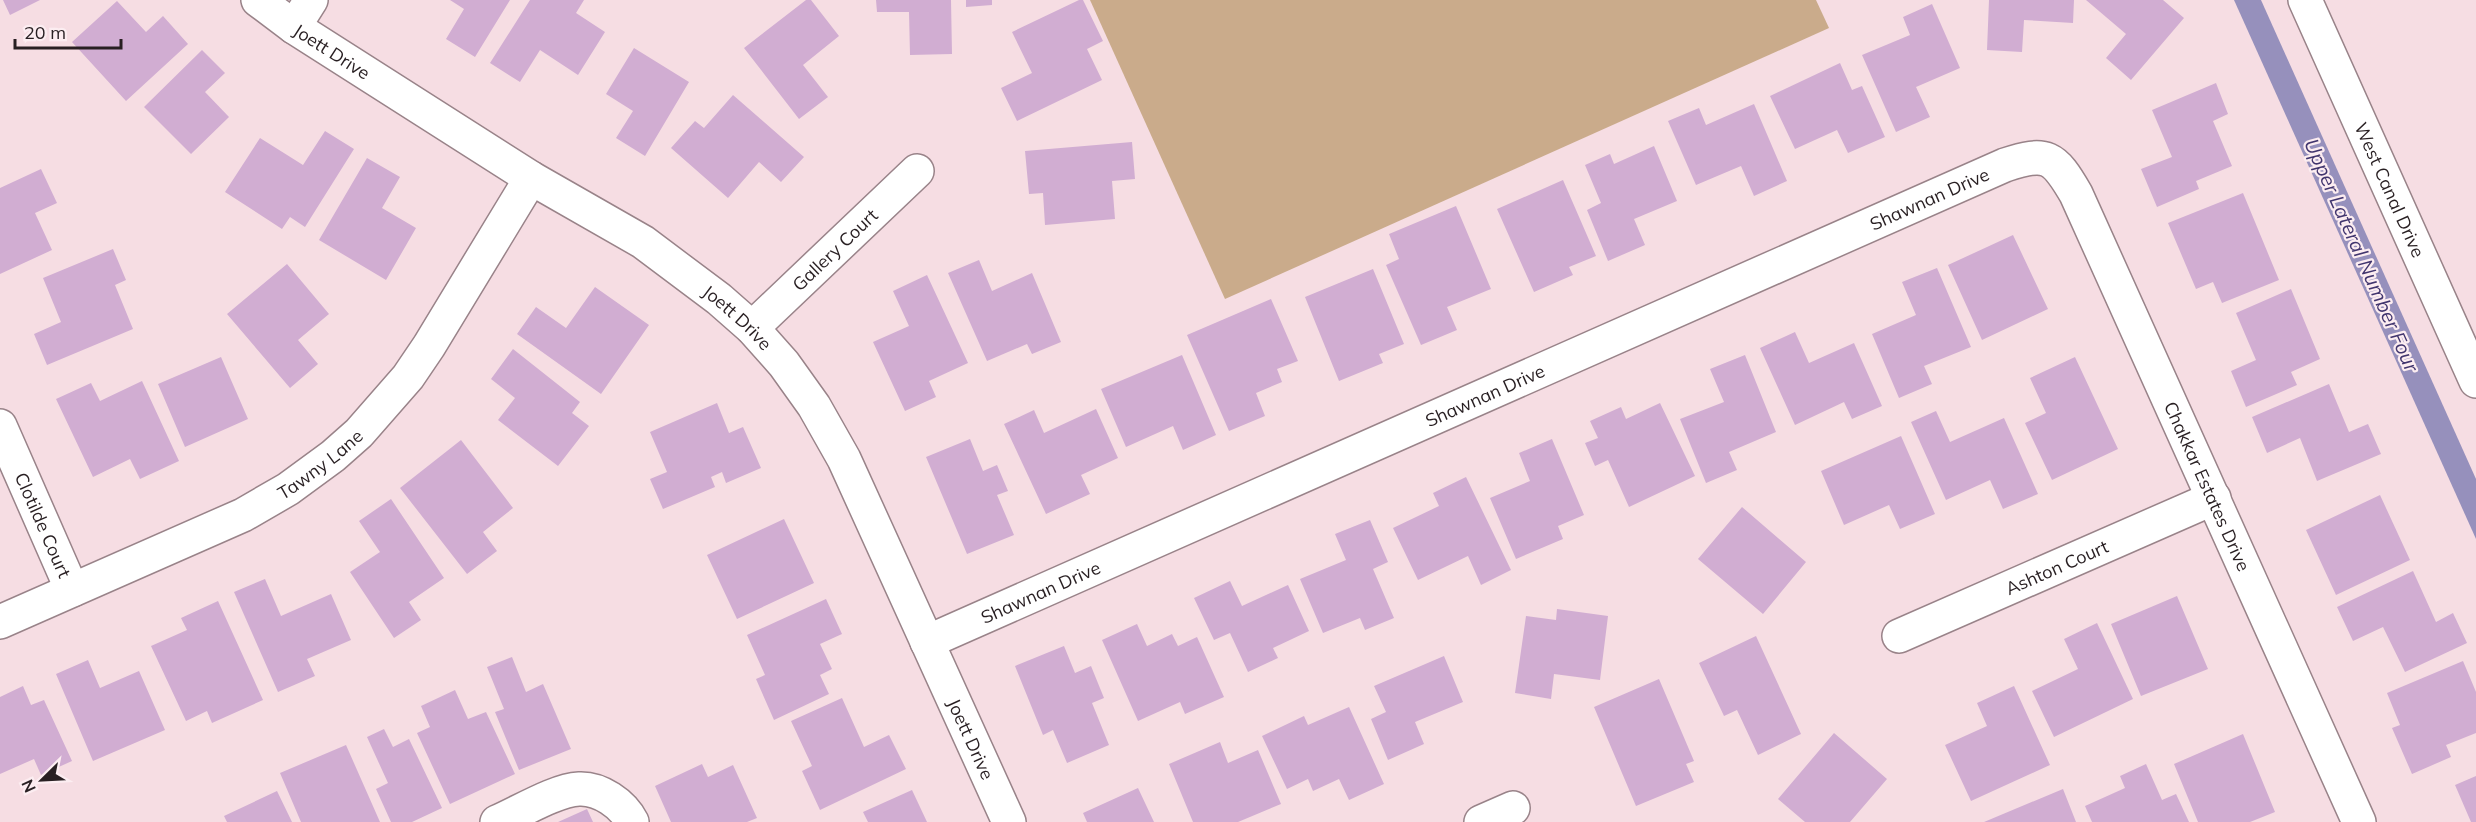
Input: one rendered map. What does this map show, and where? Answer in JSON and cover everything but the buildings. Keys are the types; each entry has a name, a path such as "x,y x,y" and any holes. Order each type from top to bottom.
{"street":[{"name":"Joett Drive","path":"258,0 302,13 531,178 643,242 752,328 784,364 814,406 844,459 1008,822"},
{"name":"West Canal Drive","path":"2305,0 2476,381"},
{"name":"Shawnan Drive","path":"927,642 2005,165 2027,158 2047,158"},
{"name":"Chakkar Estates Drive","path":"2047,158 2062,171 2076,194 2359,822"},
{"name":"Gallery Court","path":"752,328 917,171"},
{"name":"Tawny Lane","path":"0,622 243,515 309,474 359,433 408,377 429,346 531,178"},
{"name":"Clotilde Court","path":"0,426 72,590"},
{"name":"Ashton Court","path":"1899,636 2214,498"},
{"path":"497,822 558,795 579,789 600,793 617,803 632,822"},
{"path":"1481,822 1513,808"}],"shaded area":[{"path":"1090,0 1816,0 1829,28 1225,299"}],"water":[{"name":"Upper Lateral Number Four","path":"2234,0 2261,0 2476,479 2476,539"}]}
